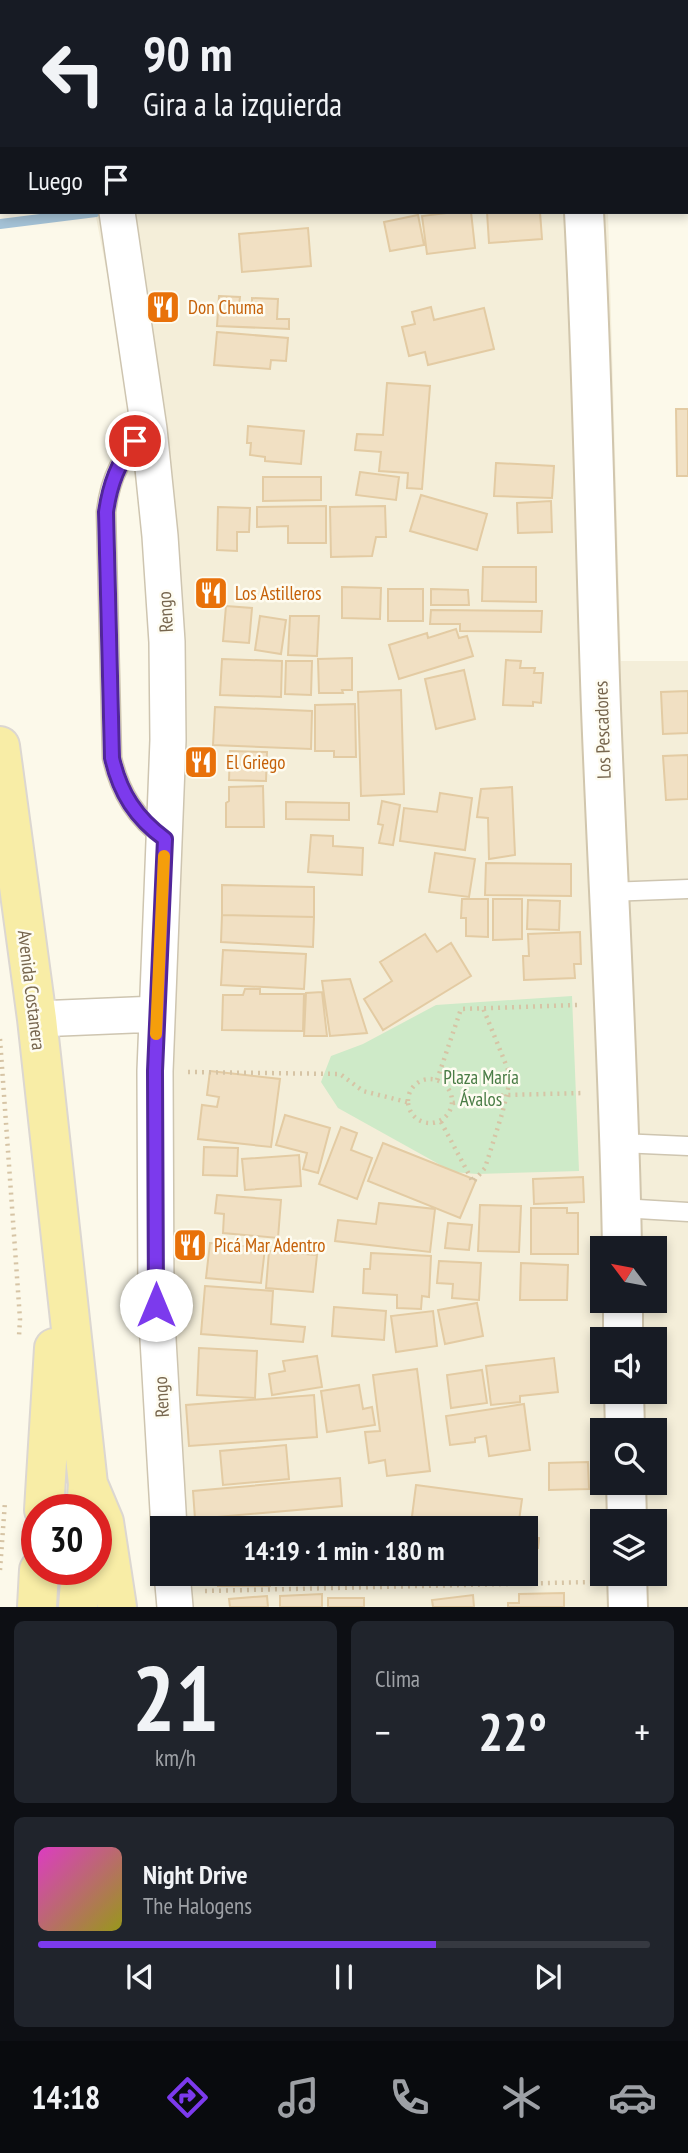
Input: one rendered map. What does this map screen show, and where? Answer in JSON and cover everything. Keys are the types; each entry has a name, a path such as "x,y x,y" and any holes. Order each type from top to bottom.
{"main road":[{"name":"Avenida Costanera","path":"0,746 37,1019 87,1494"},
{"name":"Avenida Costanera","path":"45,1494 59,1234"},
{"name":"Avenida Costanera","path":"112,1574 117,1607"},
{"path":"37,1607 39,1585"},
{"path":"78,1607 80,1585"}],"street":[{"name":"Rengo","path":"117,214 149,429 167,642 168,740 155,1071 156,1305 168,1516"},
{"name":"Los Pescadores","path":"584,214 590,315 622,1236"},
{"path":"37,1019 157,1014"}],"lane":[{"path":"149,429 130,449 115,472 106,512 112,758 125,798 150,828 165,839"},
{"path":"608,892 688,889"},
{"path":"620,1143 688,1146"},
{"path":"621,1208 688,1212"}],"path":[{"path":"437,1080 461,1009 613,1003"},
{"path":"441,1122 473,1182 485,1168 511,1077 483,1008"},
{"path":"0,1039 20,1319 18,1347"},
{"path":"155,1071 340,1074 363,1091 407,1102"},
{"path":"422,1080 437,1080 448,1088 453,1102 441,1122 419,1121 412,1116 407,1102 411,1088 422,1080"},
{"path":"453,1102 506,1095 617,1092"},
{"path":"0,1570 6,1501"},
{"path":"173,1591 628,1587"}],"shaded area":[{"path":"95,214 608,214 621,661 688,661 688,1607 159,1607 158,1586 538,1586 538,1516 153,1516 141,1312 154,645 125,366"}],"green space":[{"name":"Plaza María Ávalos","path":"572,996 579,1171 477,1174 453,1172 338,1108 321,1082 331,1056 363,1044 436,1005"}],"building":[{"path":"471,214 475,248 427,254 422,216"},
{"path":"487,214 540,214 542,239 489,243"},
{"path":"418,215 424,245 390,251 384,222"},
{"path":"308,228 311,266 242,272 239,234"},
{"path":"219,296 240,297 239,306 252,307 252,298 278,299 277,319 289,319 289,329 217,326"},
{"path":"431,307 434,320 484,308 494,349 428,365 425,352 409,356 402,327 415,324 412,312"},
{"path":"217,332 288,338 286,361 271,360 270,369 214,365"},
{"path":"387,383 430,386 422,489 407,488 408,473 379,471 381,452 355,450 357,434 383,435"},
{"path":"676,409 688,409 688,476 677,476"},
{"path":"248,426 304,431 301,464 265,461 265,457 250,455 251,443 247,443"},
{"path":"496,463 554,466 552,498 494,496"},
{"path":"360,472 399,477 396,500 356,495"},
{"path":"263,477 321,477 321,500 263,501"},
{"path":"421,495 487,514 477,550 410,531"},
{"path":"551,501 552,532 518,533 517,503"},
{"path":"326,506 326,543 288,543 288,526 257,527 257,507"},
{"path":"385,506 386,537 376,537 372,556 331,557 330,507"},
{"path":"218,507 250,508 249,532 237,532 237,551 217,550"},
{"path":"483,567 536,567 536,602 482,601"},
{"path":"342,587 381,588 380,619 342,618"},
{"path":"388,589 423,589 423,621 388,621"},
{"path":"431,589 468,590 469,605 431,605"},
{"path":"226,606 252,608 249,643 223,641"},
{"path":"431,610 542,611 541,632 460,631 460,624 430,624"},
{"path":"260,616 286,620 281,654 255,650"},
{"path":"290,616 319,616 317,656 288,655"},
{"path":"456,629 459,638 467,636 473,656 399,679 389,645 427,633 428,638"},
{"path":"352,658 352,690 342,690 343,693 319,693 318,659"},
{"path":"222,659 282,661 281,697 220,695"},
{"path":"506,660 521,661 520,668 535,668 534,673 543,673 541,703 533,702 533,706 503,705"},
{"path":"286,661 312,661 311,695 285,694"},
{"path":"464,670 475,719 436,729 425,679"},
{"path":"401,690 404,794 361,796 358,692"},
{"path":"688,691 688,733 663,734 661,692"},
{"path":"355,704 356,757 334,757 334,751 315,751 315,705"},
{"path":"215,707 312,711 311,749 213,745"},
{"path":"230,751 267,752 266,781 229,780"},
{"path":"688,755 688,799 666,800 663,756"},
{"path":"263,786 264,827 226,827 229,787"},
{"path":"512,787 515,855 489,859 488,818 477,817 481,789"},
{"path":"440,793 472,798 465,850 400,841 404,808 437,812"},
{"path":"382,801 400,805 393,845 379,843 383,825 378,824"},
{"path":"286,802 349,803 349,820 286,819"},
{"path":"311,835 333,836 333,846 363,848 362,875 308,872"},
{"path":"435,853 475,859 469,897 429,892"},
{"path":"486,863 571,864 571,896 485,895"},
{"path":"222,885 314,887 314,917 222,915"},
{"path":"462,899 488,899 488,937 466,936 466,918 461,918"},
{"path":"493,899 522,899 522,939 493,940"},
{"path":"528,900 560,901 559,930 527,929"},
{"path":"222,915 314,917 313,947 221,942"},
{"path":"580,932 581,964 574,964 575,978 524,980 523,956 529,956 528,934"},
{"path":"425,934 437,952 451,943 471,976 383,1030 364,999 392,981 380,962"},
{"path":"223,950 306,954 304,989 221,985"},
{"path":"350,979 367,1033 330,1036 322,981"},
{"path":"245,989 260,989 260,994 304,994 303,1031 222,1030 223,995 243,995"},
{"path":"322,992 327,1036 304,1036 306,993"},
{"path":"210,1071 280,1079 271,1147 198,1139 202,1105 217,1107 219,1097 207,1095"},
{"path":"285,1115 330,1128 318,1173 303,1169 307,1153 276,1145"},
{"path":"341,1127 357,1133 351,1150 372,1158 357,1199 319,1184"},
{"path":"383,1143 476,1180 460,1218 368,1181"},
{"path":"204,1147 238,1148 237,1176 203,1175"},
{"path":"299,1155 301,1186 245,1190 242,1159"},
{"path":"583,1177 584,1202 534,1204 533,1179"},
{"path":"217,1195 281,1200 278,1238 223,1233 224,1214 215,1213"},
{"path":"379,1203 435,1209 430,1252 335,1241 338,1220 376,1224"},
{"path":"480,1205 521,1206 519,1252 478,1251"},
{"path":"531,1208 567,1208 567,1213 578,1213 578,1254 531,1254"},
{"path":"448,1223 472,1225 469,1250 445,1248"},
{"path":"210,1243 265,1248 261,1283 206,1278"},
{"path":"269,1251 317,1255 313,1292 266,1288"},
{"path":"371,1253 431,1256 429,1297 422,1296 421,1309 397,1308 397,1295 363,1293 364,1269 370,1269"},
{"path":"439,1261 481,1263 479,1300 452,1298 453,1284 437,1283"},
{"path":"521,1263 568,1265 567,1300 520,1300"},
{"path":"205,1286 273,1291 271,1324 305,1327 303,1342 201,1334"},
{"path":"477,1303 483,1336 445,1344 438,1310"},
{"path":"334,1307 386,1311 384,1340 332,1336"},
{"path":"433,1311 437,1346 396,1352 391,1316"},
{"path":"199,1348 257,1351 255,1398 197,1395"},
{"path":"317,1356 322,1387 272,1395 269,1374 285,1371 283,1361"},
{"path":"554,1358 558,1392 520,1396 520,1402 491,1405 486,1366"},
{"path":"417,1369 430,1471 387,1476 385,1460 369,1463 365,1432 380,1431 373,1375"},
{"path":"482,1370 487,1403 451,1408 447,1375"},
{"path":"359,1385 363,1409 372,1407 375,1425 327,1432 321,1391"},
{"path":"314,1395 317,1437 189,1446 186,1405"},
{"path":"524,1404 530,1450 489,1456 486,1436 475,1438 475,1442 450,1445 446,1416"},
{"path":"286,1445 289,1479 223,1485 220,1451"},
{"path":"588,1462 589,1489 549,1490 549,1463"},
{"path":"340,1478 342,1506 229,1516 195,1516 193,1491"},
{"path":"416,1485 522,1499 520,1516 412,1516"},
{"path":"564,1593 564,1607 508,1607 508,1603 519,1603 519,1594"},
{"path":"322,1594 322,1607 280,1607 280,1596"},
{"path":"473,1595 474,1607 433,1607 432,1600"},
{"path":"267,1596 268,1607 230,1607 229,1599"},
{"path":"328,1598 364,1598 364,1607 328,1607"}],"waterway":[{"path":"0,224 80,214"}],"slow traffic":[{"path":"156,1034 164,856"}],"place":[{"name":"Don Chuma","path":"163,307"},
{"name":"Los Astilleros","path":"211,593"},
{"name":"El Griego","path":"201,762"},
{"name":"Picá Mar Adentro","path":"190,1245"}],"route":[{"path":"135,441 115,472 106,512 112,758 125,798 136,814 165,839 155,1071 156,1305"}]}
